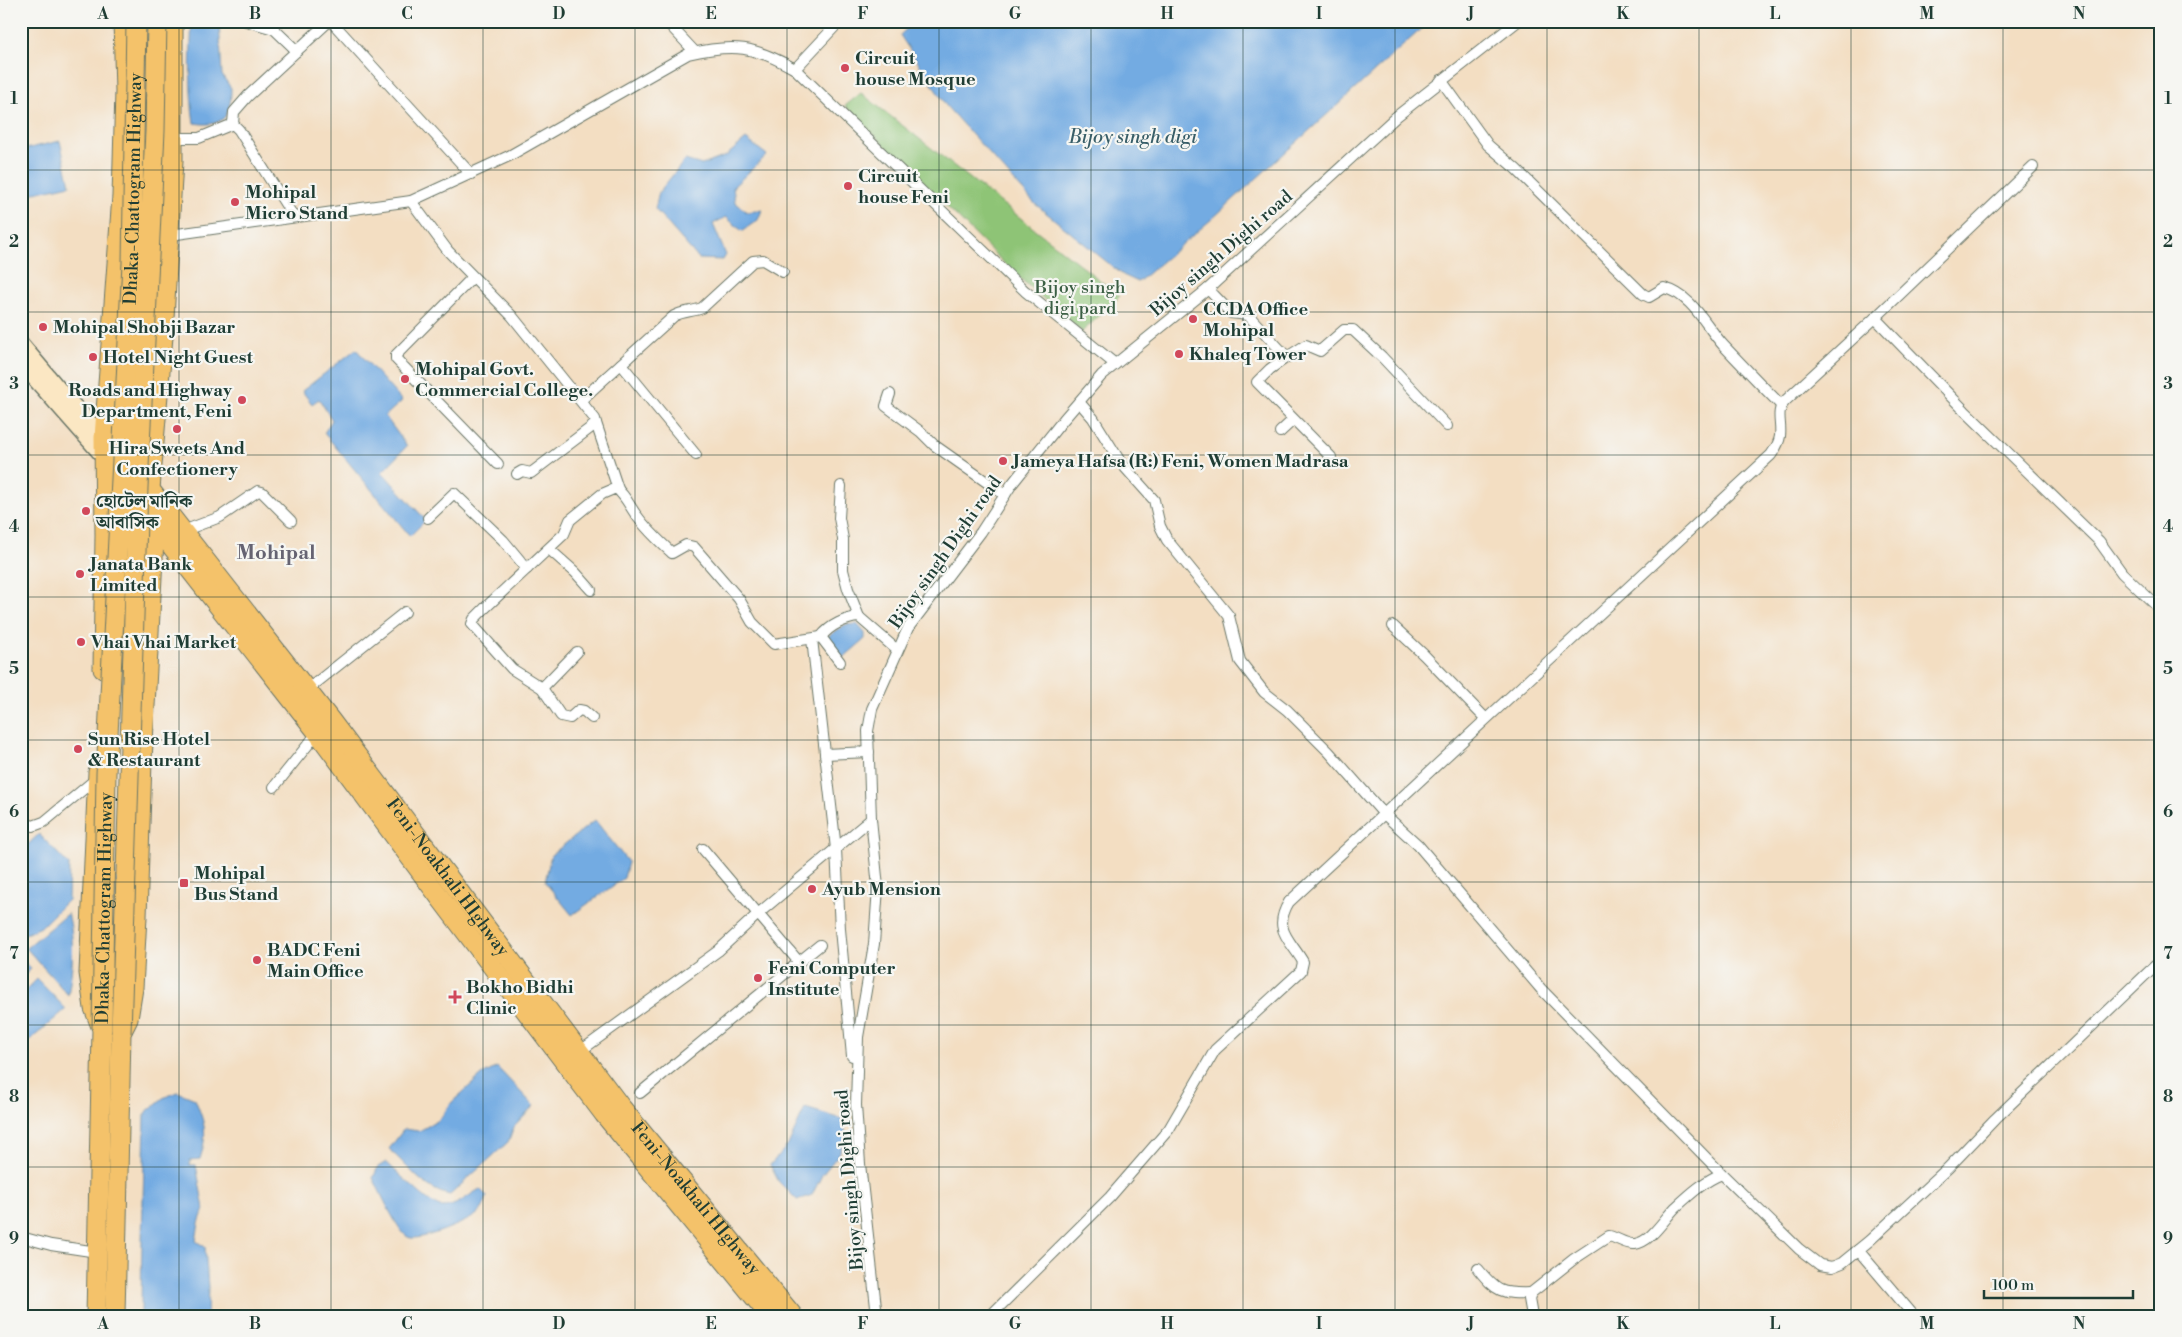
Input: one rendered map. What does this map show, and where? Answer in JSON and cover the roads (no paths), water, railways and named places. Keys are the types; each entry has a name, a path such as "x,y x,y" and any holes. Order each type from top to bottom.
{"highway":[{"path":"102,1029 94,1008 89,973 103,665 104,438 122,196 125,91 122,21"},
{"name":"Dhaka-Chattogram Highway","path":"96,1316 106,774 132,263 136,21"},
{"name":"Dhaka-Chattogram Highway","path":"115,1316 121,1033 138,488 155,131 157,21"},
{"path":"121,1033 128,1019 134,988 142,761 154,540 150,490 170,235 174,138 173,21"},
{"name":"Feni-Noakhali HIghway","path":"104,438 150,490 307,690 324,727 441,899 604,1114 770,1316"},
{"name":"Feni-Noakhali HIghway","path":"105,458 151,520 324,727 620,1106 793,1316"}],"main road":[{"path":"23,354 104,438"},
{"path":"23,354 105,458"}],"street":[{"path":"246,21 274,29 296,51"},
{"path":"293,216 239,130 233,124 234,112 248,96 330,21 471,174"},
{"path":"666,21 695,52"},
{"path":"795,69 840,21"},
{"name":"Bijoy singh Dighi road","path":"877,1316 860,1164 856,1105 858,1037 874,944 878,887 871,819 868,731 872,708 897,650 908,628 980,532 1005,495 1079,402 1114,364 1208,289 1397,116 1518,21"},
{"path":"170,235 293,216 321,215 411,201 509,156 688,54 714,48 742,47 775,58 795,69 1025,291 1114,364"},
{"path":"1441,80 1488,145 1516,169 1643,294 1649,297 1664,288 1672,290 1701,314 1722,344 1781,405"},
{"path":"174,138 199,138 233,124"},
{"path":"990,1316 1110,1197 1169,1129 1215,1050 1301,971 1303,962 1283,930 1281,915 1289,902 1485,718 1771,455 1778,446 1781,436 1779,409 1781,405 2033,167"},
{"path":"411,201 448,251 512,316 581,400 596,423 618,490 651,534 672,553 686,545 694,547 739,600 752,622 774,644 817,638 848,618 859,617"},
{"path":"581,400 674,316 681,312 702,308 753,261 763,260 783,272"},
{"path":"473,277 396,355 396,359 498,464"},
{"path":"1208,289 1231,314 1248,314 1288,357"},
{"path":"1875,318 1964,411 2099,541 2122,573 2161,610"},
{"path":"1331,457 1257,382 1270,368 1306,345 1320,351 1344,330 1353,330 1382,357 1447,426"},
{"path":"621,364 696,455"},
{"path":"890,394 886,406 921,432 934,445 1005,495"},
{"path":"1079,402 1093,418 1122,463 1154,500 1160,526 1167,540 1229,616 1240,661 1264,692 1287,710 1329,752 1383,814 1418,845 1542,989 1722,1174 1800,1249 1820,1265 1832,1267 1842,1263 1858,1250 1948,1168 1995,1119 2161,960"},
{"path":"1280,432 1293,420"},
{"path":"518,474 522,471 531,473 596,423"},
{"path":"841,486 839,518 843,539 844,570 848,589 859,617 897,650"},
{"path":"592,718 580,710 570,718 560,716 542,688 512,669 472,624 474,619 485,608 564,534 570,520 602,494 616,488 618,490"},
{"path":"183,532 220,517 258,491 262,492 291,521"},
{"path":"428,518 454,493 503,540 527,569"},
{"path":"549,549 575,572 591,590"},
{"path":"307,690 405,612"},
{"path":"1393,626 1485,718"},
{"path":"817,638 840,662"},
{"path":"817,638 825,754 836,849 847,1013 852,1045 851,1071"},
{"path":"542,688 577,652"},
{"path":"274,787 324,727"},
{"path":"825,754 869,752"},
{"path":"21,817 26,823 33,826 44,822 97,778"},
{"path":"579,1052 718,951 759,913 871,819"},
{"path":"703,849 799,962"},
{"path":"640,1093 820,945"},
{"path":"1532,1316 1529,1299 1531,1293 1574,1259 1609,1236 1629,1244 1637,1244 1646,1240 1676,1207 1713,1177 1722,1174"},
{"path":"21,1237 51,1245 97,1252"},
{"path":"1858,1250 1914,1316"},
{"path":"1478,1270 1493,1287 1504,1292 1531,1293"}],"water":[{"path":"192,21 219,21 222,75 231,88 231,98 224,118 212,124 194,123 190,72"},
{"name":"Bijoy singh digi","path":"915,21 1430,21 1213,218 1138,282 1123,275 1034,203 947,107 900,35"},
{"path":"746,139 767,155 733,187 735,202 747,212 762,210 758,220 742,231 726,217 713,224 726,255 723,260 699,259 655,209 659,192 685,160 702,165 726,156"},
{"path":"60,141 70,185 21,196 21,150"},
{"path":"356,349 402,401 385,416 407,446 382,472 426,520 410,536 324,433 332,420 319,399 312,404 302,391"},
{"path":"857,624 865,633 865,639 843,658 827,637 845,625"},
{"path":"595,820 628,862 624,878 572,915 545,882 551,855"},
{"path":"39,834 69,865 68,900 41,927 21,936 21,851"},
{"path":"68,913 72,933 72,954 68,995 26,948"},
{"path":"21,958 31,969 21,978"},
{"path":"37,979 66,1009 21,1048 21,995"},
{"path":"497,1067 534,1106 514,1127 508,1142 450,1195 432,1188 424,1183 389,1149 404,1129 419,1131 439,1120 452,1102 482,1075"},
{"path":"178,1092 195,1099 205,1135 200,1159 190,1160 190,1165 196,1165 204,1209 196,1241 205,1247 208,1287 207,1316 141,1316 145,1113 163,1098"},
{"path":"805,1108 842,1119 846,1135 839,1154 822,1175 812,1195 797,1200 779,1182 770,1165 788,1145"},
{"path":"386,1162 422,1195 436,1205 446,1207 452,1205 480,1189 487,1196 484,1204 476,1215 453,1227 431,1235 408,1237 394,1219 373,1178 378,1167"}],"place":[{"name":"Circuit house Mosque","path":"845,68"},
{"name":"Circuit house Feni","path":"848,186"},
{"name":"Mohipal Micro Stand","path":"235,202"},
{"name":"CCDA Office Mohipal","path":"1193,319"},
{"name":"Mohipal Shobji Bazar","path":"43,327"},
{"name":"Khaleq Tower","path":"1179,354"},
{"name":"Hotel Night Guest","path":"93,357"},
{"name":"Mohipal Govt. Commercial College.","path":"405,379"},
{"name":"Roads and Highway Department, Feni","path":"242,400"},
{"name":"Hira Sweets And Confectionery","path":"177,429"},
{"name":"Jameya Hafsa (R:) Feni, Women Madrasa","path":"1003,461"},
{"name":"হোটেল মানিক আবাসিক","path":"86,511"},
{"name":"Janata Bank Limited","path":"80,574"},
{"name":"Vhai Vhai Market","path":"81,642"},
{"name":"Sun Rise Hotel & Restaurant","path":"78,749"},
{"name":"Mohipal Bus Stand","path":"184,883"},
{"name":"Ayub Mension","path":"812,889"},
{"name":"BADC Feni Main Office","path":"257,960"},
{"name":"Feni Computer Institute","path":"758,978"},
{"name":"Bokho Bidhi Clinic","path":"455,997"}],"district":[{"name":"Mohipal","path":"276,552"}],"park label":[{"name":"Bijoy singh digi pard","path":"1080,297"}]}
